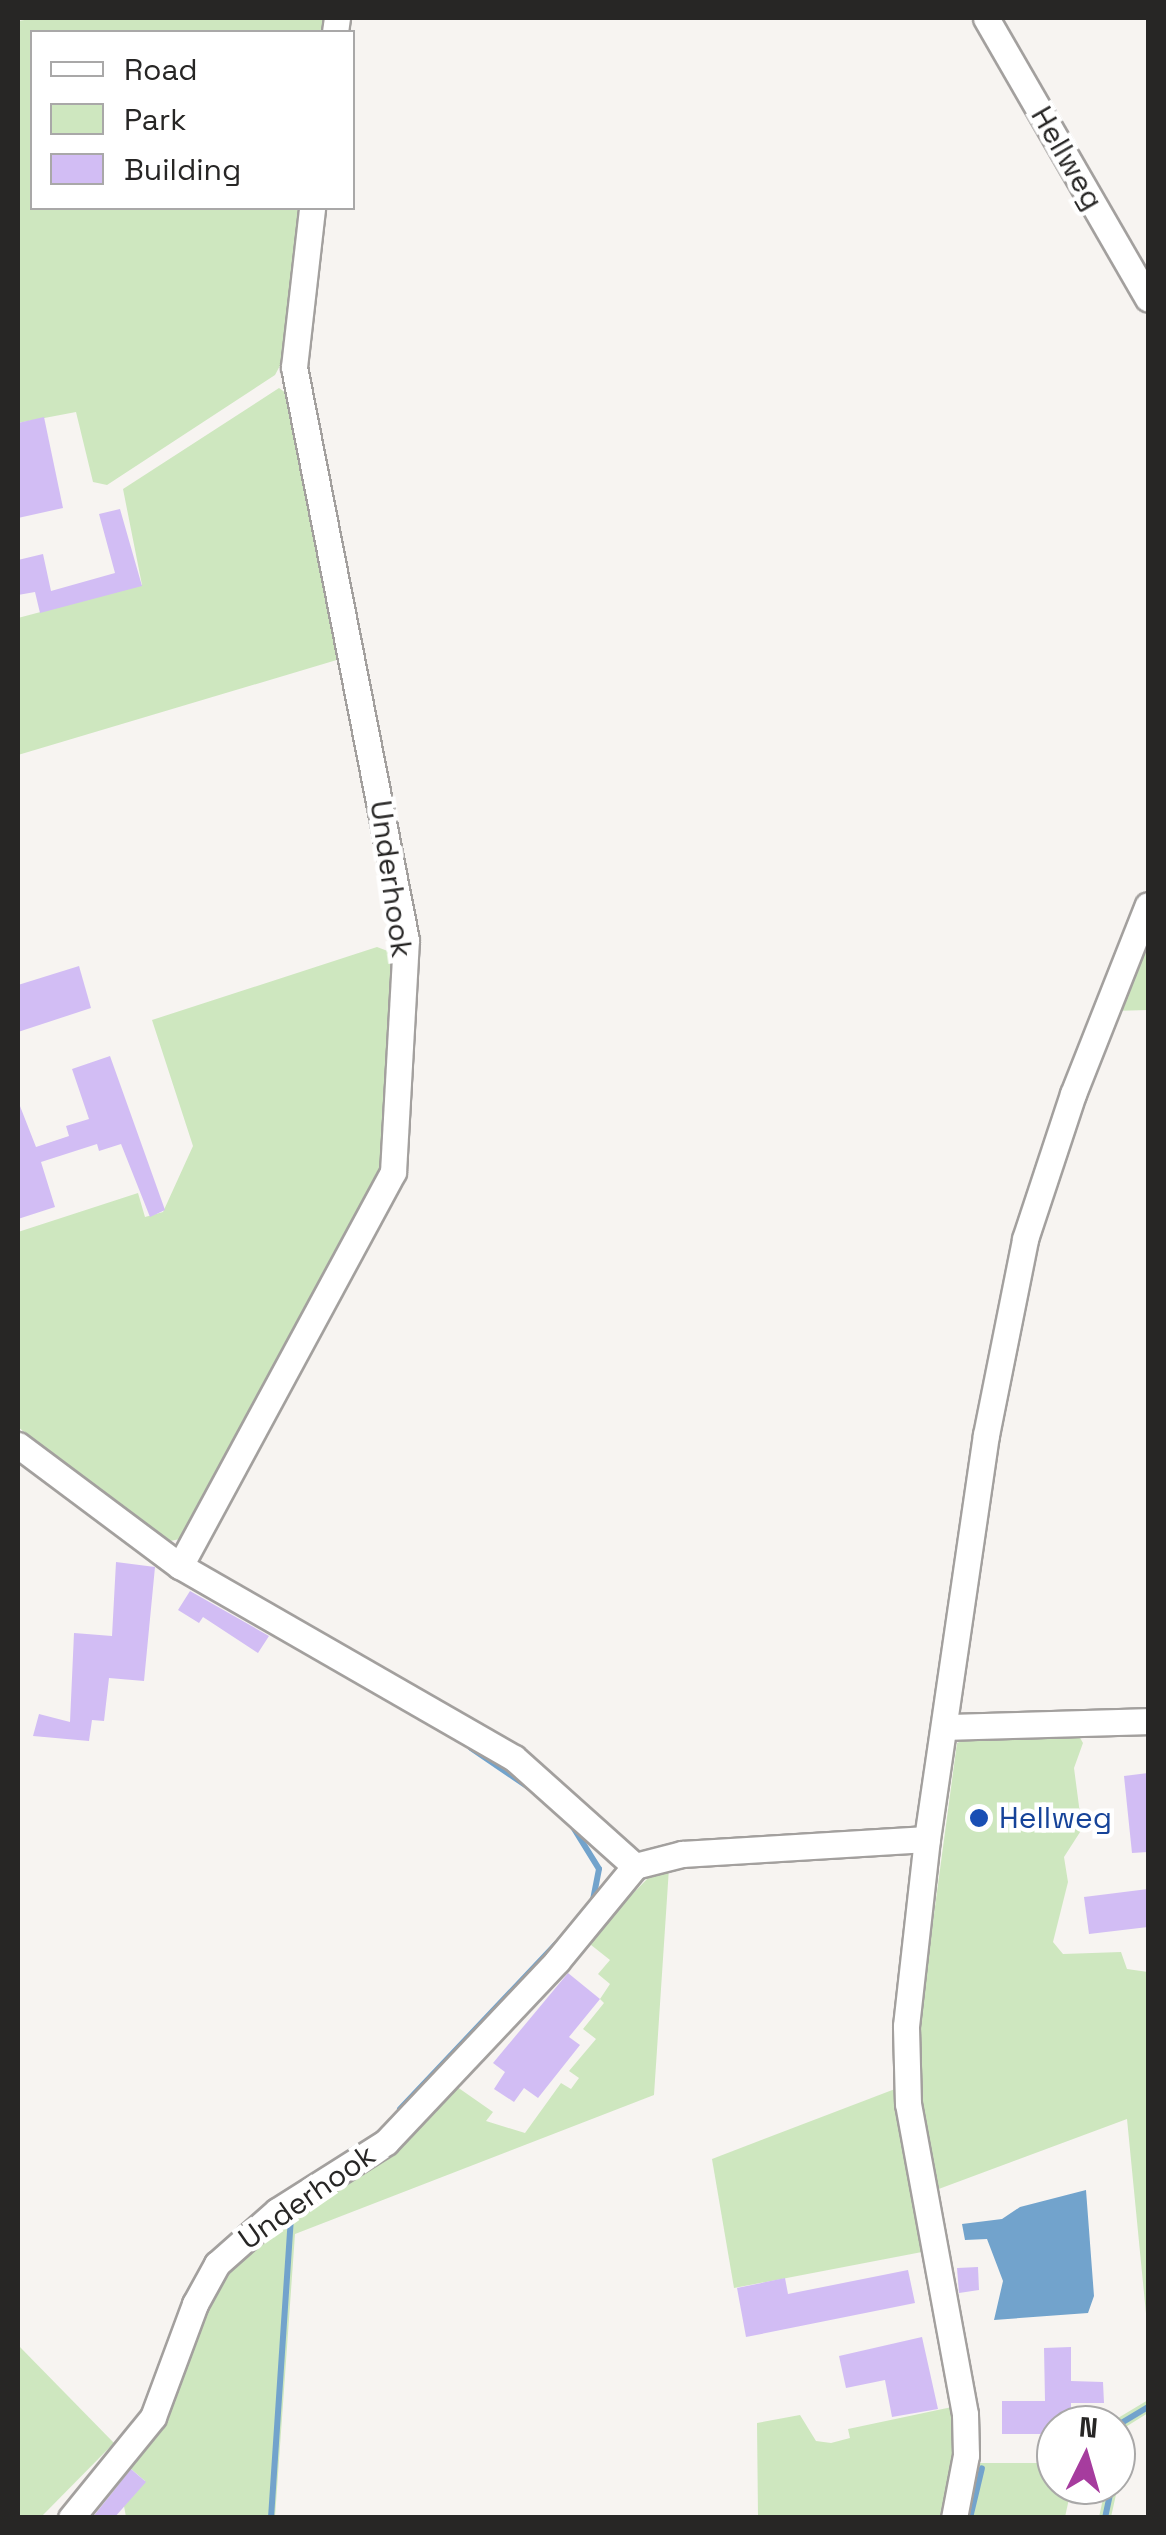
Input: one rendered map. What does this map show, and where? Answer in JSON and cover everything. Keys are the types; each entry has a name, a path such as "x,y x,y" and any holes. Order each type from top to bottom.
{"street":[{"name":"Hellweg","path":"986,18 1148,299"},
{"name":"Underhook","path":"180,1566 393,1172 406,940 294,367 312,210"},
{"path":"954,2518 966,2456 964,2414 908,2104 906,2026 927,1839 986,1435 1025,1240 1073,1094 1148,905"},
{"path":"18,1444 180,1566 514,1758 635,1866 682,1854 927,1839"},
{"path":"946,1727 1148,1721"},
{"name":"Underhook","path":"71,2518 153,2416 195,2304 218,2264 276,2211 386,2142 557,1961 635,1866"}],"green space":[{"path":"330,18 328,30 30,30 30,210 304,210 283,360 275,375 107,485 93,482 76,412 18,423 18,21"},
{"path":"279,388 290,396 340,659 18,755 18,618 142,585 123,489"},
{"path":"1148,925 1148,1010 1113,1011"},
{"path":"377,947 393,953 385,1169 185,1538 165,1542 18,1427 18,1232 138,1193 145,1217 163,1212 193,1146 152,1020"},
{"path":"1075,1729 1083,1743 1074,1768 1082,1829 1064,1857 1068,1882 1053,1942 1063,1954 1121,1952 1127,1969 1148,1972 1148,2334 1127,2119 936,2190 923,2113 918,2033 957,1743 976,1735"},
{"path":"669,1868 654,2095 295,2234 275,2517 126,2517 124,2506 145,2481 130,2468 168,2410 211,2292 237,2258 297,2210 393,2153 450,2082 493,2112 486,2121 525,2133 561,2083 571,2089 579,2078 569,2071 596,2039 583,2029 604,2003 600,1999 610,1984 598,1974 610,1960 586,1941 657,1869"},
{"path":"895,2089 922,2252 734,2288 712,2159"},
{"path":"18,2345 114,2443 41,2517 18,2517"},
{"path":"1148,2400 1148,2413 1136,2420 1136,2407"},
{"path":"976,2403 977,2463 1036,2463 1036,2505 1068,2505 1065,2517 960,2518"},
{"path":"952,2407 958,2414 948,2517 758,2517 757,2423 800,2415 816,2441 831,2443 850,2438 848,2429"},
{"path":"1102,2505 1114,2505 1111,2517 1099,2517"}],"water":[{"path":"1086,2190 1094,2296 1088,2313 994,2320 1003,2281 987,2239 965,2240 962,2224 1002,2219 1020,2207"}],"building":[{"path":"44,417 63,508 18,518 18,423"},
{"path":"120,509 142,586 40,613 35,592 18,595 18,560 43,554 51,591 115,573 99,514"},
{"path":"79,966 91,1008 18,1032 18,985"},
{"path":"110,1056 165,1210 150,1217 121,1144 99,1151 97,1144 41,1162 55,1207 18,1219 18,1101 36,1147 69,1136 66,1126 89,1119 72,1069"},
{"path":"116,1562 155,1567 144,1681 109,1678 104,1721 92,1720 89,1741 33,1736 39,1714 70,1722 74,1633 112,1636"},
{"path":"190,1591 269,1636 258,1653 203,1617 199,1623 178,1610"},
{"path":"1148,1773 1148,1852 1132,1853 1124,1776"},
{"path":"1148,1889 1148,1927 1089,1934 1084,1897"},
{"path":"568,1973 600,1999 569,2037 580,2045 538,2098 524,2088 514,2102 494,2089 505,2072 493,2063"},
{"path":"978,2267 979,2290 959,2293 957,2268"},
{"path":"908,2270 915,2303 746,2337 737,2288 785,2278 788,2294"},
{"path":"922,2337 938,2409 892,2417 885,2380 846,2388 839,2356"},
{"path":"1071,2347 1071,2381 1103,2382 1104,2403 1036,2405 1036,2434 1002,2434 1002,2401 1045,2401 1044,2348"},
{"path":"131,2469 146,2482 114,2518 92,2518"}],"waterway":[{"path":"471,1748 531,1789"},
{"path":"573,1827 599,1869 593,1900"},
{"path":"400,2109 556,1944"},
{"path":"271,2518 291,2215"},
{"path":"1136,2414 1148,2407"},
{"path":"970,2518 982,2468"},
{"path":"1105,2518 1108,2505"}],"place":[{"name":"Hellweg","path":"979,1818"}]}
